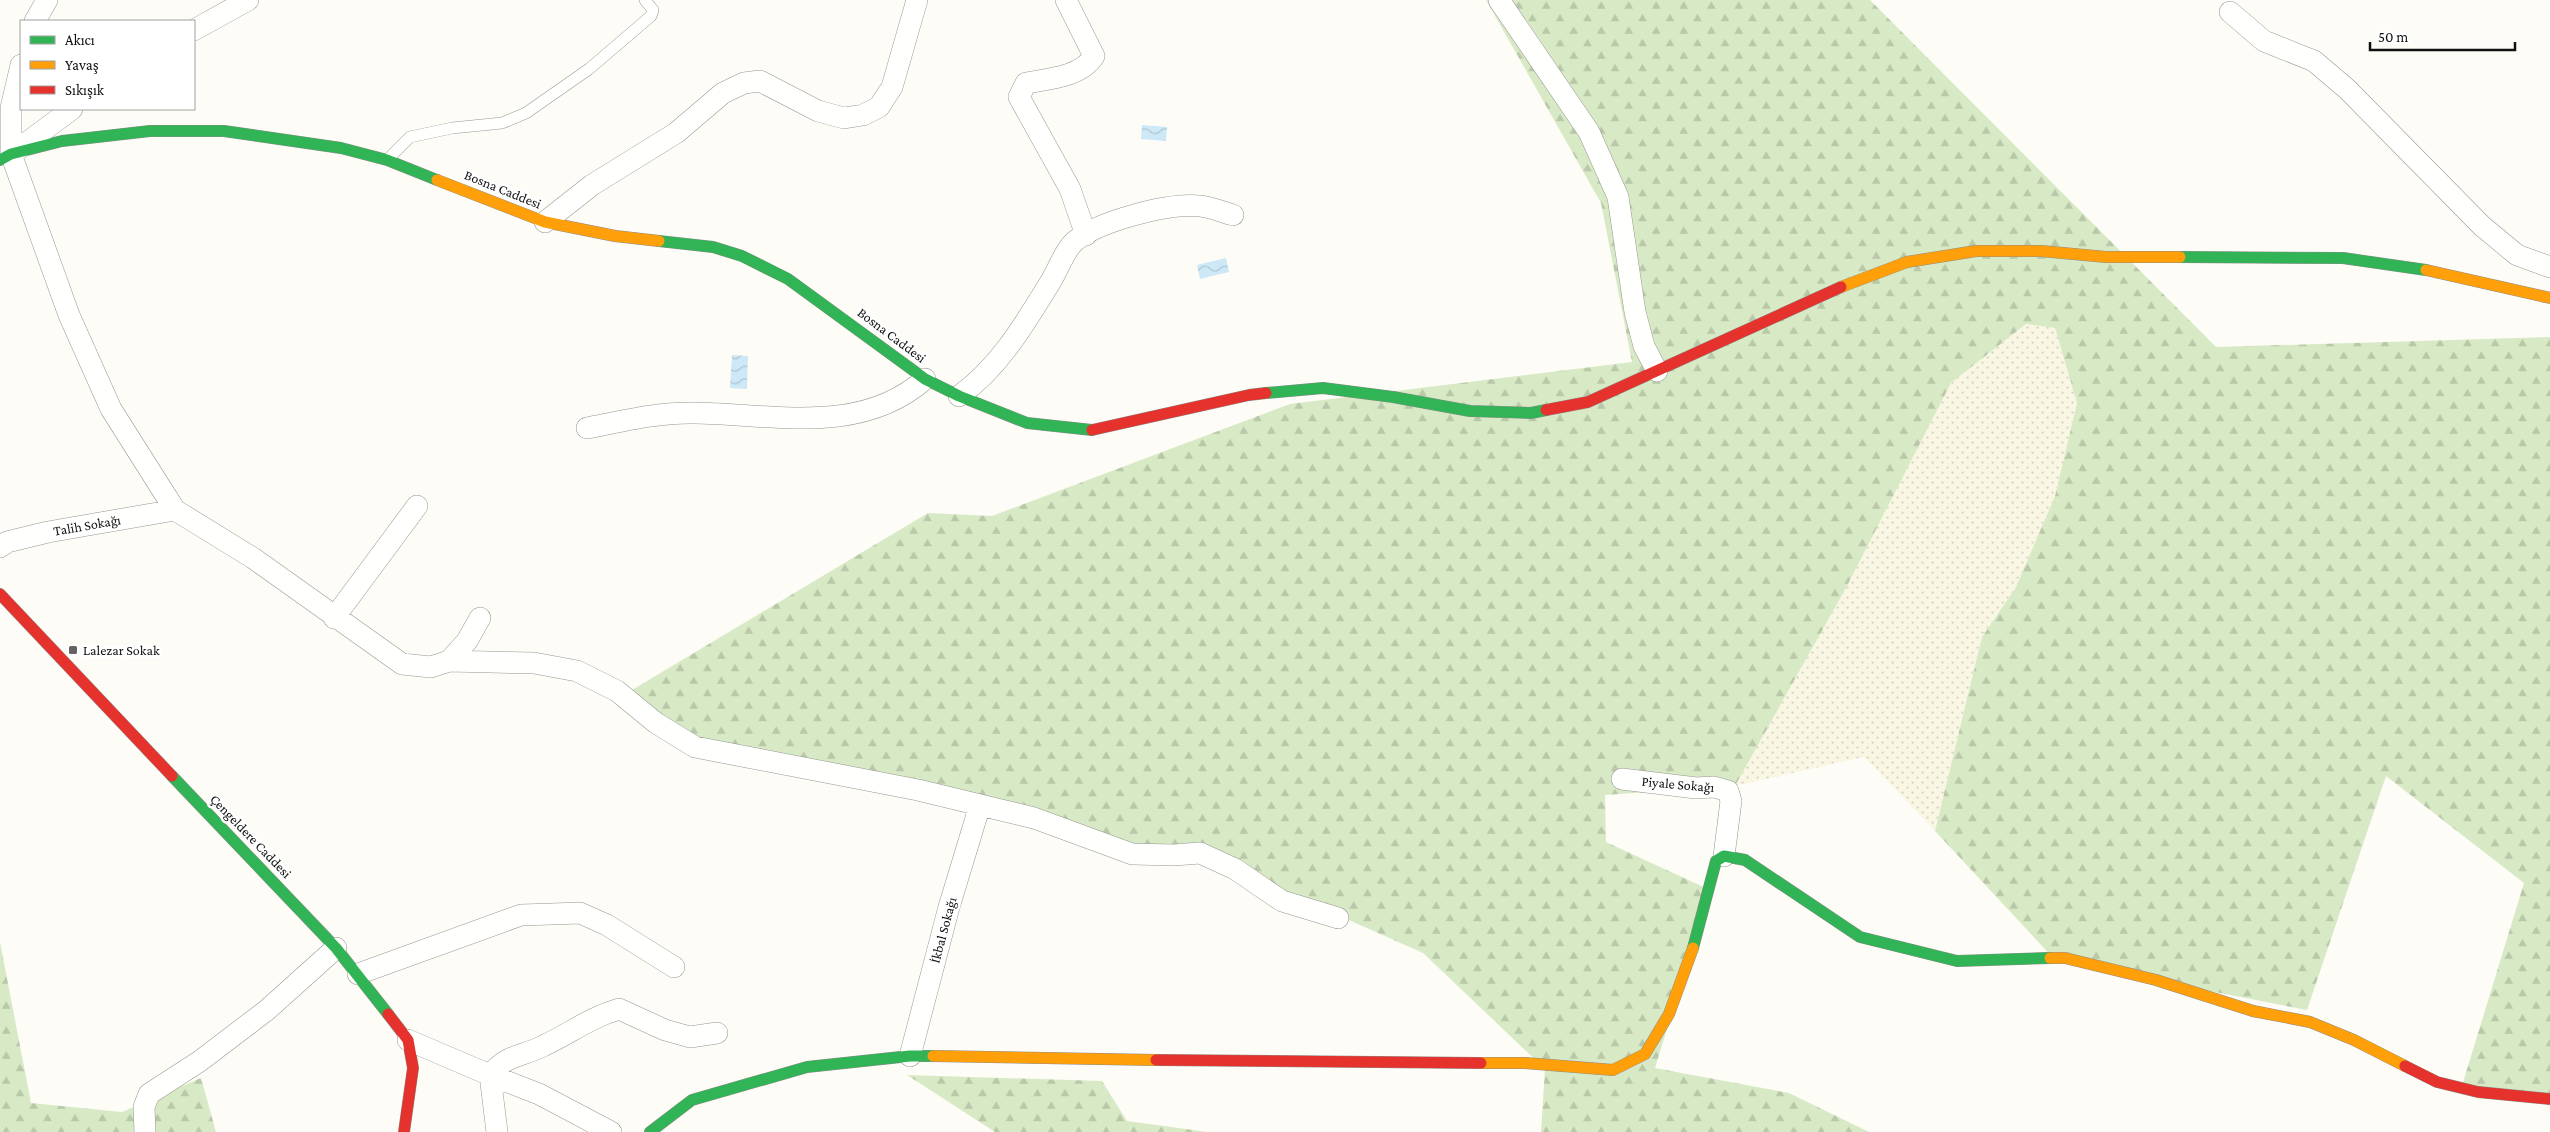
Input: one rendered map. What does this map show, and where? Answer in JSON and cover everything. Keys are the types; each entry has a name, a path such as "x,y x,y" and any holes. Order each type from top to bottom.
{"street":[{"path":"36,20 47,0"},
{"path":"195,29 248,0"},
{"path":"545,222 592,185 676,133 723,93 744,83 760,81 818,112 844,118 863,115 879,107 892,87 917,0"},
{"path":"1066,0 1094,56 1089,64 1060,78 1026,83 1019,97 1070,190 1086,235"},
{"path":"1499,0 1588,132 1618,197 1635,312 1644,346 1657,371"},
{"path":"2230,12 2264,41 2314,61 2347,89 2482,226 2517,255 2550,267"},
{"path":"20,70 11,108 6,157 69,315 111,409 175,510 253,558 334,618 402,664 432,667 449,661 534,663 577,670 617,691 656,723 695,747 908,788 1034,818 1132,854 1174,855 1200,853 1235,869 1282,901 1338,918"},
{"path":"6,157 71,110"},
{"name":"Bosna Caddesi","path":"6,157 62,141 106,135 191,130 224,131 313,142 387,160 545,222 615,236 713,247 742,256 767,267 825,304 925,379 959,396 1027,423 1097,431 1250,395 1323,388 1393,397 1470,411 1531,413 1588,402 1841,287 1907,262 1976,251 2042,251 2106,257 2343,258 2421,269 2550,298"},
{"path":"959,396 974,386 1007,349 1074,243 1086,235 1098,228 1143,213 1182,206 1201,206 1233,215"},
{"path":"587,428 663,414 827,418 855,413 886,403 911,391 925,379"},
{"path":"334,618 416,506"},
{"name":"Talih Sokağı","path":"0,547 7,542 48,532 175,510"},
{"name":"Çengeldere Caddesi","path":"0,594 12,609 336,948 408,1040 413,1068 404,1132"},
{"path":"449,661 467,641 480,618"},
{"name":"Piyale Sokağı","path":"1622,779 1696,788 1714,787 1728,791 1731,801 1724,856"},
{"name":"İkbal Sokağı","path":"910,1056 949,907 980,805"},
{"path":"650,1132 692,1100 807,1067 910,1056 1299,1062 1525,1063 1613,1070 1644,1054 1670,1014 1687,968 1716,861 1724,856 1745,860 1860,937 1957,961 2065,958 2156,980 2253,1011 2310,1022 2354,1040 2437,1082 2478,1092 2550,1099"},
{"path":"358,974 521,915 580,913 607,925 674,967"},
{"path":"145,1132 144,1108 149,1094 200,1061 267,1010 336,948"},
{"path":"497,1132 490,1075 501,1062 543,1047 588,1020 619,1009 665,1030 690,1037 717,1033"},
{"path":"408,1040 539,1094 611,1132"}],"lane":[{"path":"387,160 402,142 410,137 452,128 502,123 526,113 588,69 651,16 653,10 645,0"}],"shaded area":[{"path":"2026,324 2055,328 2077,403 2055,496 2016,587 1982,637 1935,831 1864,757 1735,786 1846,588 1951,383"}],"green space":[{"path":"1486,0 1870,0 2216,347 2550,337 2550,1105 2461,1089 2524,883 2386,776 2307,1010 2056,961 1935,831 1982,637 2016,587 2055,496 2077,403 2055,328 2026,324 1951,383 1846,588 1735,786 1605,795 1606,842 1710,890 1655,1068 1789,1093 1869,1132 1541,1132 1545,1069 1423,953 1223,864 705,745 622,696 928,513 992,516 1290,404 1632,362 1601,203"},
{"path":"0,942 31,1103 122,1112 201,1078 216,1132 0,1132"},
{"path":"907,1075 1102,1081 1127,1121 1208,1132 995,1132"}],"water":[{"path":"1142,125 1167,127 1166,141 1141,139"},
{"path":"1226,258 1229,272 1200,279 1197,265"},
{"path":"732,355 748,356 747,389 730,388"}],"traffic: fast":[{"path":"0,160 11,154 62,141 150,131 224,131 341,148 387,160 437,180"},
{"path":"659,241 713,247 742,256 788,279 925,379 959,396 1027,423 1092,430"},
{"path":"2180,257 2343,258 2426,270"},
{"path":"1266,393 1323,388 1393,397 1470,411 1531,413 1546,410"},
{"path":"172,776 336,948 388,1014"},
{"path":"1693,948 1716,861 1724,856 1745,860 1860,937 1957,961 2050,958"},
{"path":"650,1132 692,1100 807,1067 910,1056 933,1056"}],"traffic: slow":[{"path":"437,180 545,222 615,236 659,241"},
{"path":"1841,287 1907,262 1976,251 2041,251 2106,257 2180,257"},
{"path":"2426,270 2550,298"},
{"path":"1481,1063 1525,1063 1613,1070 1645,1054 1669,1014 1693,948"},
{"path":"2050,958 2065,958 2156,980 2253,1011 2310,1022 2354,1040 2405,1066"},
{"path":"933,1056 1156,1060"}],"traffic: jam":[{"path":"1546,410 1588,402 1841,287"},
{"path":"1092,430 1249,395 1266,393"},
{"path":"0,594 172,776"},
{"path":"388,1014 408,1040 413,1068 404,1132"},
{"path":"1156,1060 1481,1063"},
{"path":"2405,1066 2437,1082 2478,1092 2550,1099"}],"place":[{"name":"Lalezar Sokak","path":"73,650"}]}
